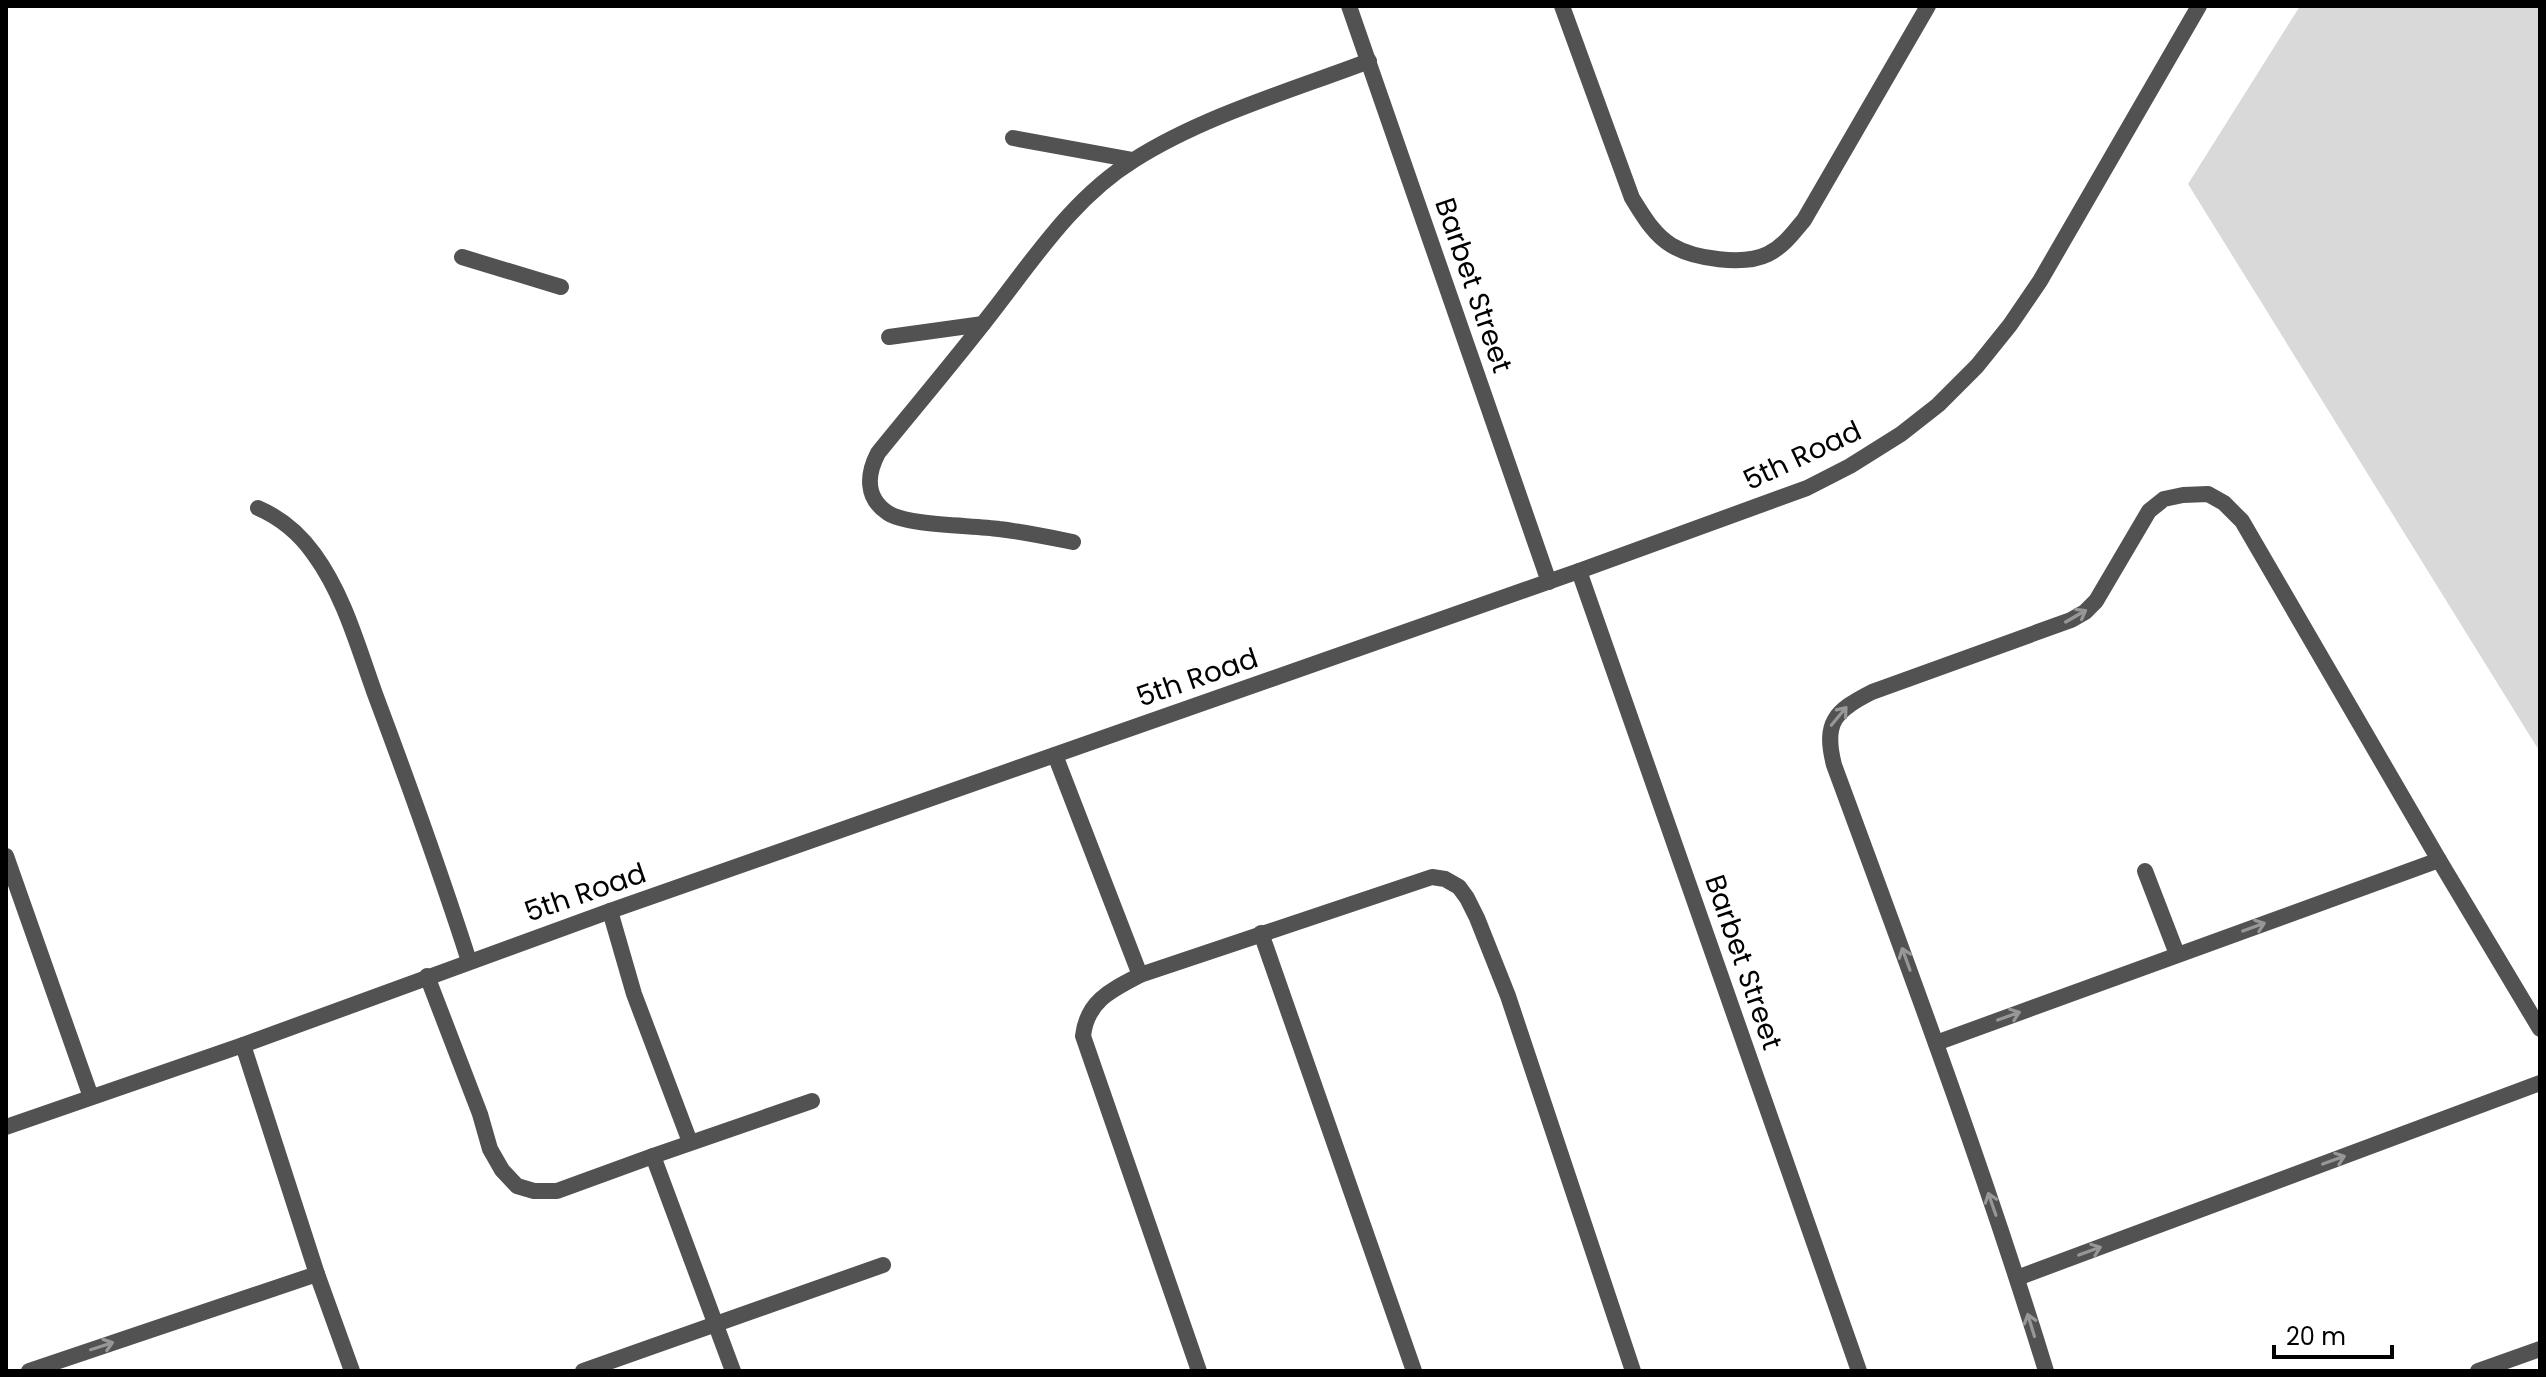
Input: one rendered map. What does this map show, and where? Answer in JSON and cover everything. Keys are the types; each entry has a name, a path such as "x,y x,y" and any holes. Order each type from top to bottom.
{"street":[{"name":"Barbet Street","path":"1349,6 1549,582"},
{"path":"1562,6 1632,198 1648,224 1671,245 1701,257 1743,260 1766,255 1788,240 1804,220 1928,6"},
{"name":"5th Road","path":"6,1127 1807,488 1901,434 1938,405 1977,366 2040,281 2199,6"},
{"path":"1073,542 1000,529 907,519 888,513 875,500 869,482 871,467 878,453 1059,225 1094,191 1133,160 1200,125 1369,61"},
{"path":"1013,138 1133,160"},
{"path":"462,257 561,287"},
{"path":"889,337 983,324"},
{"path":"2046,1371 1936,1043 1834,765 1829,744 1830,727 1838,713 1872,692 2051,628 2085,612 2096,601 2149,511 2164,499 2208,494 2224,503 2242,521 2540,1029"},
{"path":"258,508 275,516 298,534 315,555 346,613 469,961"},
{"name":"Barbet Street","path":"1579,571 1859,1371"},
{"path":"1055,755 1140,975"},
{"path":"6,856 91,1097"},
{"path":"1936,1043 2439,860"},
{"path":"2145,871 2177,954"},
{"path":"1199,1371 1083,1036 1085,1019 1094,1005 1116,987 1140,975 1432,877 1445,879 1459,887 1477,918 1508,996 1633,1371"},
{"path":"610,911 634,994 690,1142"},
{"path":"1261,933 1414,1371"},
{"path":"427,976 480,1114 490,1149 502,1170 517,1186 534,1191 557,1191 812,1101"},
{"path":"243,1045 317,1274 352,1371"},
{"path":"2017,1278 2540,1083"},
{"path":"653,1156 733,1371"},
{"path":"583,1371 883,1265"},
{"path":"29,1371 317,1274"},
{"path":"2478,1371 2540,1349"}],"shaded area":[{"path":"2300,6 2540,6 2540,752 2188,184"}]}
